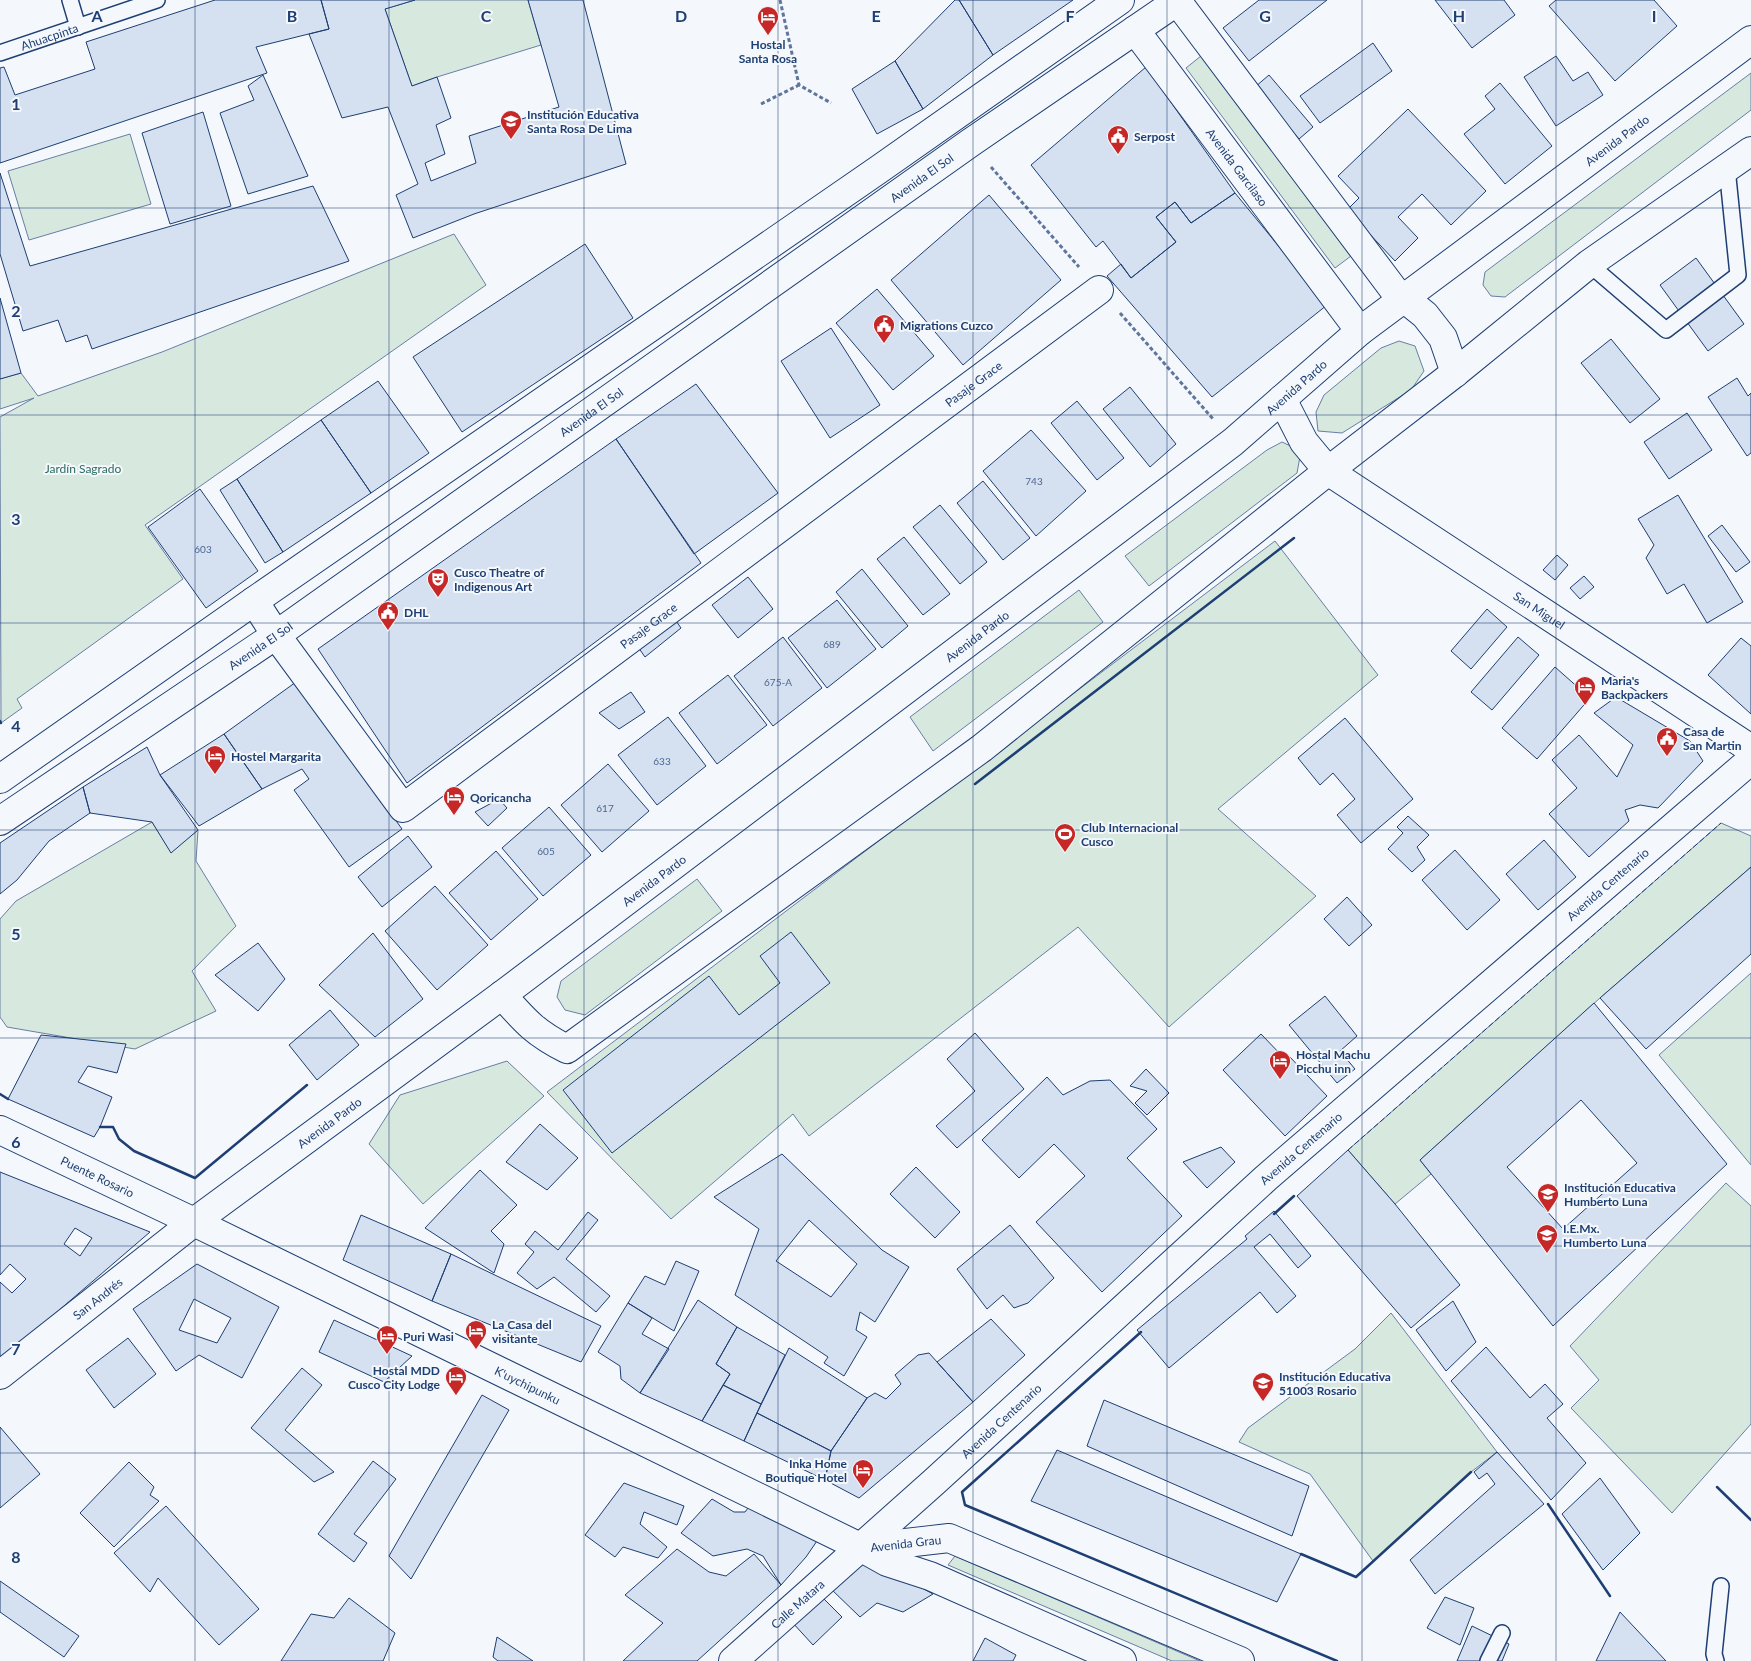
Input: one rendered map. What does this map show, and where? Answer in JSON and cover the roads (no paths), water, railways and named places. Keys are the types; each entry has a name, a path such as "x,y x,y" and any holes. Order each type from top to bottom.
{"street":[{"name":"Avenida Garcilaso","path":"1120,0 1135,30 1360,331"},
{"path":"0,779 1120,0"},
{"path":"1177,0 1394,290 1425,315 1443,338 1455,373"},
{"name":"Avenida El Sol","path":"0,821 276,634 970,143 1177,0"},
{"name":"Avenida Pardo","path":"194,1222 502,995 1233,442 1360,331 1751,40"},
{"path":"502,995 529,1026 547,1039 567,1049 982,748 1328,470 1455,373 1589,264 1751,151"},
{"name":"Pasaje Grace","path":"254,601 403,808 1100,290"},
{"name":"San Miguel","path":"1282,399 1304,442 1328,470 1751,749"},
{"name":"Avenida Centenario","path":"862,1548 1266,1178 1751,760"},
{"name":"Puente Rosario","path":"0,1130 194,1222"},
{"name":"K'uychipunku","path":"194,1222 862,1548"},
{"name":"San Andrés","path":"0,1375 194,1222"},
{"name":"Avenida Grau","path":"862,1548 949,1538 1240,1661"},
{"name":"Calle Matara","path":"733,1661 862,1548"},
{"name":"Avenida Grau","path":"862,1548 887,1562 930,1576 1122,1661"}],"lane":[{"path":"70,0 78,27"},
{"name":"Ahuacpinta","path":"0,53 157,0"},
{"path":"1589,264 1666,330 1738,275 1727,168"},
{"path":"1716,1661 1714,1654 1721,1586"},
{"path":"1488,1661 1502,1633"}],"place":[{"name":"Hostal Santa Rosa","path":"768,36"},
{"name":"Institución Educativa Santa Rosa De Lima","path":"511,140"},
{"name":"Serpost","path":"1118,155"},
{"name":"Migrations Cuzco","path":"884,344"},
{"name":"Cusco Theatre of Indigenous Art","path":"438,598"},
{"name":"DHL","path":"388,631"},
{"name":"Maria's Backpackers","path":"1585,706"},
{"name":"Casa de San Martin","path":"1667,757"},
{"name":"Hostel Margarita","path":"215,775"},
{"name":"Qoricancha","path":"454,816"},
{"name":"Club Internacional Cusco","path":"1065,853"},
{"name":"Hostal Machu Picchu inn","path":"1280,1080"},
{"name":"Institución Educativa Humberto Luna","path":"1548,1213"},
{"name":"I.E.Mx. Humberto Luna","path":"1547,1254"},
{"name":"La Casa del visitante","path":"476,1350"},
{"name":"Puri Wasi","path":"387,1355"},
{"name":"Hostal MDD Cusco City Lodge","path":"456,1396"},
{"name":"Institución Educativa 51003 Rosario","path":"1263,1402"},
{"name":"Inka Home Boutique Hotel","path":"863,1489"}],"park label":[{"name":"Jardín Sagrado","path":"83,468"}]}
